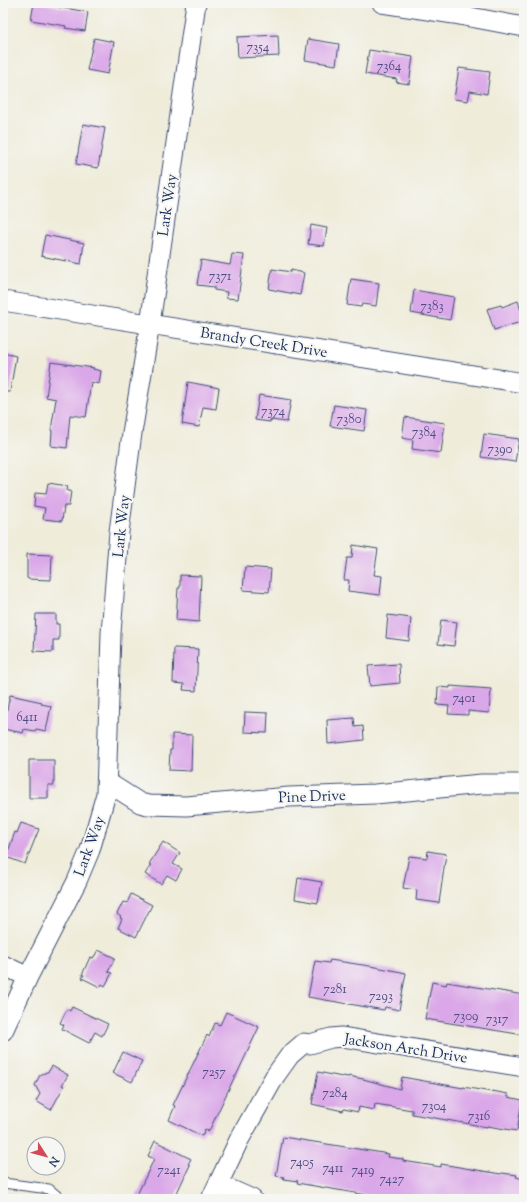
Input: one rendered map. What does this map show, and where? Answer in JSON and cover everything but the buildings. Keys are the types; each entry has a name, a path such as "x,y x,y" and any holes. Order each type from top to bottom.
{"street":[{"name":"Lark Way","path":"3,1031 77,881 90,850 106,794 111,632 119,532 132,433 150,324 196,3"},
{"path":"382,3 524,27"},
{"name":"Brandy Creek Drive","path":"3,301 524,383"},
{"name":"Pine Drive","path":"107,782 140,802 148,805 186,806 289,796 375,794 482,784 524,784"},
{"path":"3,965 28,978"},
{"name":"Jackson Arch Drive","path":"215,1191 239,1140 275,1076 290,1055 304,1043 310,1044 330,1038 342,1037 524,1067"},
{"path":"215,1191 252,1199"}],"lane":[{"path":"3,1183 49,1189 62,1199"}]}
